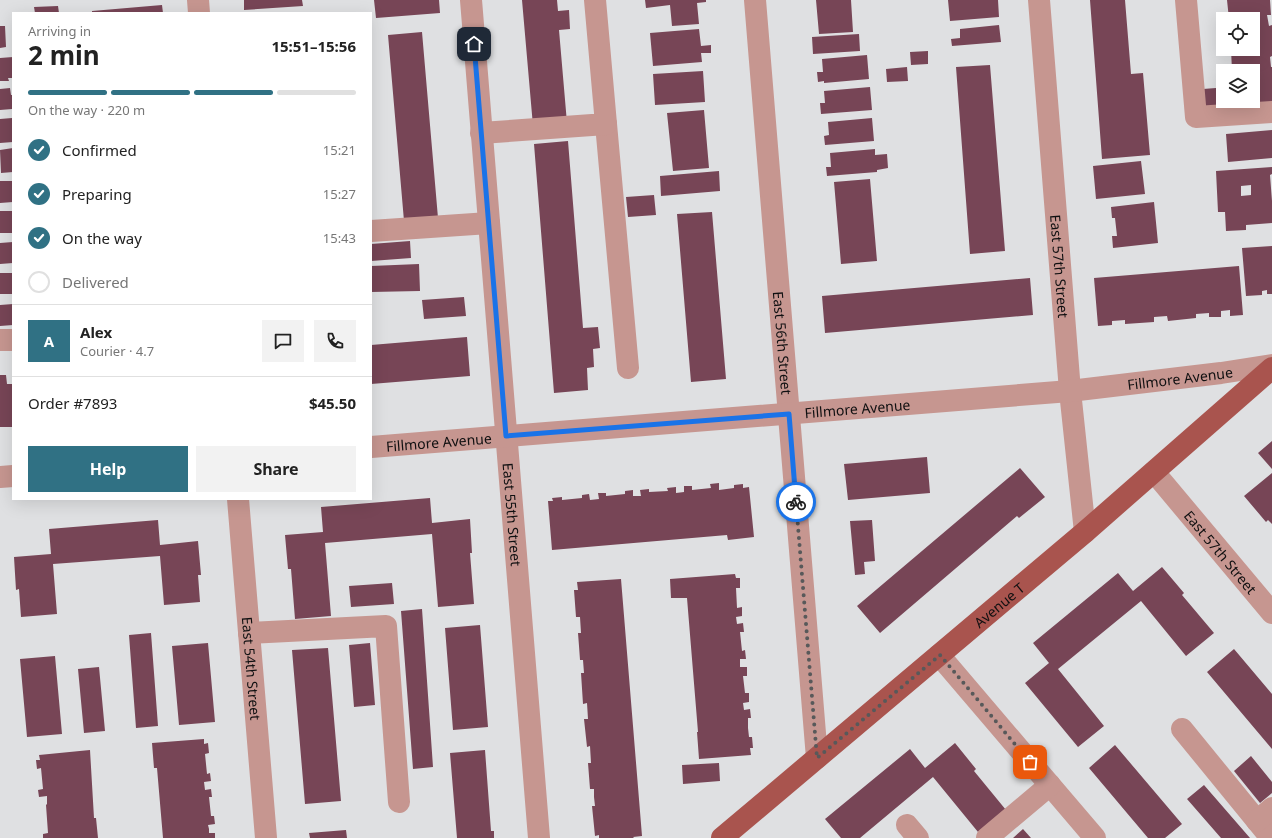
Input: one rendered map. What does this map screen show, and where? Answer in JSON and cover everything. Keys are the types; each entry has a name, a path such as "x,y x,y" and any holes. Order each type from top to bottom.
{"main road":[{"name":"Avenue T","path":"731,835 817,758 1085,532 1272,367"}],"street":[{"path":"198,0 199,12"},
{"name":"East 55th Street","path":"470,0 539,838"},
{"path":"595,0 628,368"},
{"name":"East 56th Street","path":"755,0 817,758"},
{"name":"East 57th Street","path":"1039,0 1070,391 1085,532"},
{"path":"1186,0 1196,117 1272,112"},
{"path":"481,132 606,124"},
{"path":"372,231 489,223"},
{"path":"0,340 12,340"},
{"name":"Fillmore Avenue","path":"372,447 1070,391 1272,367"},
{"name":"East 57th Street","path":"1154,472 1272,613"},
{"path":"0,477 12,476"},
{"name":"East 54th Street","path":"238,500 266,838"},
{"path":"249,634 386,626 399,802"},
{"path":"940,655 1095,838"},
{"path":"1182,729 1264,814 1271,838"},
{"path":"987,838 1050,786"}],"building":[{"path":"244,0 302,0 303,6 244,10"},
{"path":"374,0 439,0 440,13 376,18"},
{"path":"522,0 557,0 558,11 569,10 570,29 559,30 567,123 533,126"},
{"path":"645,0 706,0 706,2 697,3 699,24 672,26 670,5 646,8"},
{"path":"816,0 851,0 853,32 819,34"},
{"path":"948,0 998,0 999,17 950,21"},
{"path":"1090,0 1125,0 1131,74 1143,73 1150,155 1102,159"},
{"path":"1227,0 1270,0 1271,15 1267,15 1269,26 1272,25 1272,56 1270,57 1272,67 1272,104 1260,105 1260,64 1232,64 1231,56 1260,56 1260,12 1228,12"},
{"path":"162,5 163,12 92,12"},
{"path":"58,6 59,12 35,12 34,7"},
{"path":"999,25 1001,42 952,46 951,39 960,38 960,29"},
{"path":"0,26 5,26 6,47 0,48"},
{"path":"699,29 701,46 711,45 711,53 701,53 702,62 653,66 650,33"},
{"path":"422,32 438,218 404,221 388,35"},
{"path":"859,34 860,51 813,54 812,37"},
{"path":"928,51 928,64 911,65 910,52"},
{"path":"867,55 869,79 824,83 824,81 818,82 817,72 823,72 822,59"},
{"path":"12,57 12,78 8,78 9,81 0,81 0,58"},
{"path":"990,65 1005,251 970,254 956,67"},
{"path":"907,67 908,81 887,82 886,69"},
{"path":"703,71 705,102 655,105 653,74"},
{"path":"870,87 872,110 821,114 820,103 825,103 824,91"},
{"path":"10,88 12,95 12,109 0,110 0,89"},
{"path":"1216,88 1217,108 1205,109 1203,89"},
{"path":"704,110 709,168 673,171 667,113"},
{"path":"12,118 12,142 0,143 0,119"},
{"path":"872,118 874,141 825,145 824,136 829,135 828,122"},
{"path":"1272,130 1272,158 1228,162 1226,134"},
{"path":"568,141 583,328 598,327 600,348 593,349 594,367 587,368 588,390 554,393 534,144"},
{"path":"12,148 12,172 1,173 0,150"},
{"path":"875,149 875,155 887,154 888,168 877,170 877,172 827,176 826,167 831,167 830,153"},
{"path":"1141,161 1145,194 1096,199 1093,166"},
{"path":"1272,167 1272,174 1270,175 1272,223 1246,225 1246,230 1226,231 1225,212 1218,212 1216,171","holes":["1251,185 1251,195 1241,196 1241,186"]},
{"path":"719,171 720,191 661,196 660,176"},
{"path":"870,179 877,261 841,264 834,182"},
{"path":"0,181 12,181 12,202 0,203"},
{"path":"654,195 656,215 628,217 626,197"},
{"path":"1154,202 1158,243 1113,248 1112,236 1117,236 1115,218 1112,218 1111,207"},
{"path":"0,211 12,211 12,233 0,233"},
{"path":"712,212 726,379 691,382 677,214"},
{"path":"410,241 411,258 372,261 372,244"},
{"path":"12,242 12,263 0,264 0,243"},
{"path":"1272,246 1272,294 1267,294 1267,290 1262,291 1262,295 1246,296 1242,248"},
{"path":"419,264 420,291 372,292 372,266"},
{"path":"1239,266 1243,315 1230,316 1230,310 1221,311 1221,317 1209,317 1209,313 1196,314 1196,318 1168,321 1167,316 1154,317 1154,322 1125,324 1125,320 1112,321 1112,325 1098,326 1094,278"},
{"path":"0,273 12,273 12,294 0,294"},
{"path":"1030,278 1033,315 825,333 822,296"},
{"path":"464,297 466,316 424,319 422,300"},
{"path":"12,304 12,325 0,326 0,305"},
{"path":"467,337 470,376 372,384 372,345"},
{"path":"0,375 6,375 7,384 12,384 12,427 0,427"},
{"path":"1272,441 1272,469 1258,453"},
{"path":"927,457 930,493 848,500 844,464"},
{"path":"1020,468 1045,497 1019,518 1017,516 880,633 857,606"},
{"path":"1272,473 1272,524 1268,520 1266,522 1244,496"},
{"path":"719,483 719,490 734,488 734,485 743,484 743,488 749,487 754,537 728,540 727,535 552,550 548,501 553,501 552,498 562,497 562,500 582,498 582,495 589,494 590,500 599,499 598,493 606,493 606,496 625,494 625,491 633,490 633,496 641,496 640,490 649,489 649,492 668,491 667,488 676,487 676,493 684,492 684,486 692,486 692,490 711,488 710,484"},
{"path":"430,498 432,523 470,519 472,553 470,553 474,604 438,607 432,534 325,543 331,616 295,619 291,569 288,569 285,535 323,532 321,507"},
{"path":"158,520 160,545 198,541 201,575 198,575 200,602 164,605 160,556 53,564 57,614 21,617 19,589 16,590 14,557 51,554 49,529"},
{"path":"872,520 875,561 864,562 865,574 855,575 850,521"},
{"path":"1162,567 1184,593 1182,595 1214,633 1186,656 1141,601 1058,669 1104,726 1078,747 1025,683 1049,663 1033,643 1118,573 1133,591"},
{"path":"735,574 736,578 740,578 740,588 736,588 737,608 742,607 742,616 736,617 737,624 743,623 744,632 740,632 742,651 745,650 746,659 740,659 740,667 747,667 747,676 743,676 745,693 749,693 749,702 743,703 744,710 750,709 751,718 748,718 748,728 749,737 752,737 753,748 750,748 751,755 699,759 687,598 671,598 670,579"},
{"path":"621,579 642,836 633,837 634,838 599,838 599,835 595,836 592,806 595,806 594,789 590,789 588,763 591,763 590,746 587,747 584,719 588,719 587,703 583,704 581,673 584,673 583,660 580,660 578,633 581,633 580,617 576,617 574,590 578,590 577,582"},
{"path":"392,583 394,604 351,607 349,586"},
{"path":"422,609 433,767 413,769 401,611"},
{"path":"480,625 488,727 453,730 445,628"},
{"path":"151,633 158,726 136,728 129,635"},
{"path":"208,643 215,722 179,725 172,646"},
{"path":"370,643 375,705 354,707 349,645"},
{"path":"328,648 341,801 305,804 292,650"},
{"path":"1234,649 1272,694 1272,749 1207,672"},
{"path":"55,656 62,734 27,737 20,659"},
{"path":"99,667 105,731 84,733 78,669"},
{"path":"204,739 204,744 208,743 209,753 205,754 207,774 210,773 211,781 204,782 205,790 211,789 212,797 209,797 211,816 214,816 215,824 208,825 209,833 215,833 215,838 163,838 157,768 154,768 152,743"},
{"path":"955,743 976,769 974,771 1006,810 978,832 933,777 860,838 841,838 825,819 910,749 925,768"},
{"path":"1115,745 1182,824 1165,838 1148,838 1089,768"},
{"path":"90,750 94,818 96,818 98,838 43,838 43,834 48,833 46,805 47,796 39,797 38,790 43,789 41,768 37,769 36,760 40,760 39,755"},
{"path":"485,750 491,831 494,831 494,838 457,838 450,753"},
{"path":"1251,756 1272,782 1272,793 1260,803 1234,771"},
{"path":"719,763 720,781 683,784 682,765"},
{"path":"1204,785 1250,838 1221,838 1187,799"},
{"path":"1023,829 1031,838 1013,838"},
{"path":"346,830 347,838 310,838 309,833"}],"way so far":[{"path":"796,502 817,758 940,655 1030,762"}],"route":[{"path":"474,44 506,436 789,414 796,502"}]}
